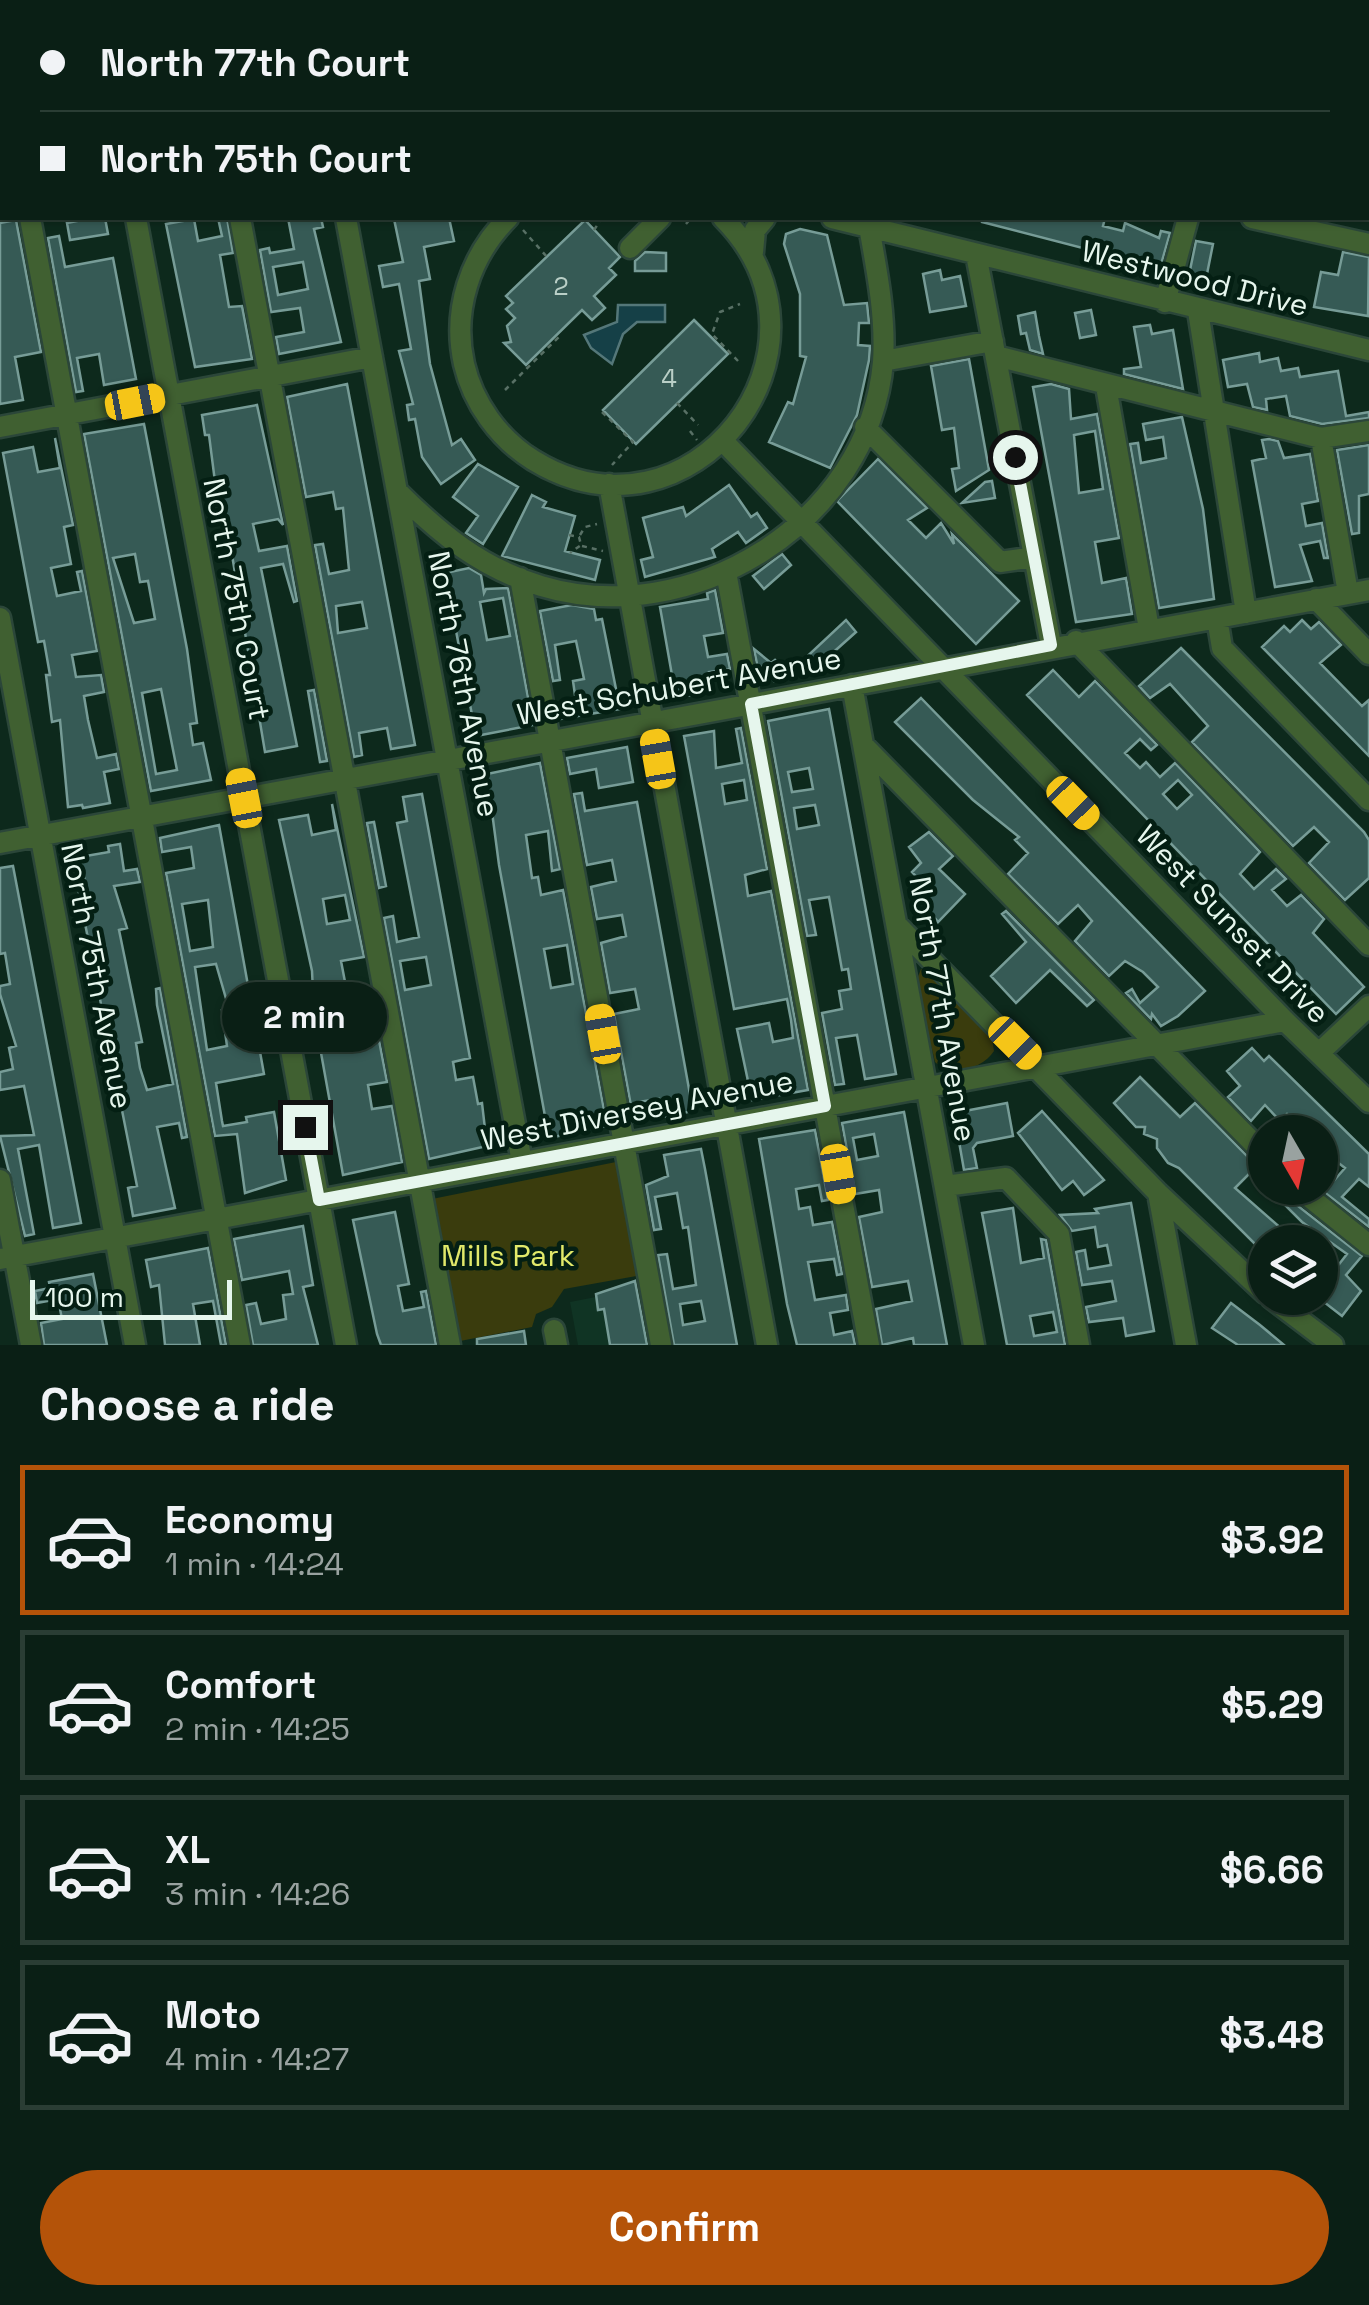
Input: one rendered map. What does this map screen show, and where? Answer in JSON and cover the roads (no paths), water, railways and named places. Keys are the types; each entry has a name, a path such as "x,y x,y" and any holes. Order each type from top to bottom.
{"street":[{"path":"30,220 240,1345"},
{"name":"North 75th Court","path":"136,220 346,1345"},
{"path":"240,220 450,1345"},
{"name":"North 76th Avenue","path":"346,220 522,1162"},
{"path":"630,248 658,220"},
{"path":"725,220 753,252"},
{"path":"506,223 478,258 462,305 461,342 472,389 493,424 526,455 565,476 674,472 723,441 754,400 770,348 769,306 753,252 755,230 763,220"},
{"name":"Westwood Drive","path":"846,220 880,225 1198,311 1369,350"},
{"path":"1166,302 1187,220"},
{"path":"1261,220 1369,244"},
{"path":"397,491 458,548 520,578 572,593 628,595 670,591 726,572 760,554 801,522 844,470 865,427 883,361 878,280 880,225"},
{"path":"976,254 1051,645"},
{"path":"1198,311 1246,613"},
{"path":"883,361 994,349 1106,386 1321,438 1369,431"},
{"path":"0,427 372,357"},
{"path":"1106,386 1149,629"},
{"path":"865,427 1000,562 1034,557"},
{"path":"1321,438 1359,592"},
{"name":"West Sunset Drive","path":"723,441 1285,1021 1369,1102"},
{"path":"610,474 628,595 766,1345"},
{"path":"726,572 870,1345"},
{"path":"520,578 661,1345"},
{"name":"West Schubert Avenue","path":"0,843 1051,645 1359,592"},
{"path":"1316,600 1369,654"},
{"name":"North 75th Avenue","path":"0,618 135,1345"},
{"path":"1217,618 1222,648 1369,800"},
{"path":"1076,641 1369,945"},
{"name":"North 77th Avenue","path":"852,685 974,1345"},
{"path":"863,745 1248,1138"},
{"path":"896,925 1039,1066 1158,1193 1248,1276"},
{"path":"1319,1054 1369,1006"},
{"name":"West Diversey Avenue","path":"7,1258 1285,1021"},
{"path":"945,1186 1006,1178 1058,1234 1079,1345"},
{"path":"0,1180 7,1258 31,1345"},
{"path":"1158,1193 1186,1345"},
{"path":"1319,1205 1369,1245"},
{"path":"1293,1315 1333,1345"}],"water":[{"path":"618,305 665,305 665,322 637,322 623,334 612,364 591,348 584,335 617,322"}],"park label":[{"name":"Mills Park","path":"508,1255"}]}
